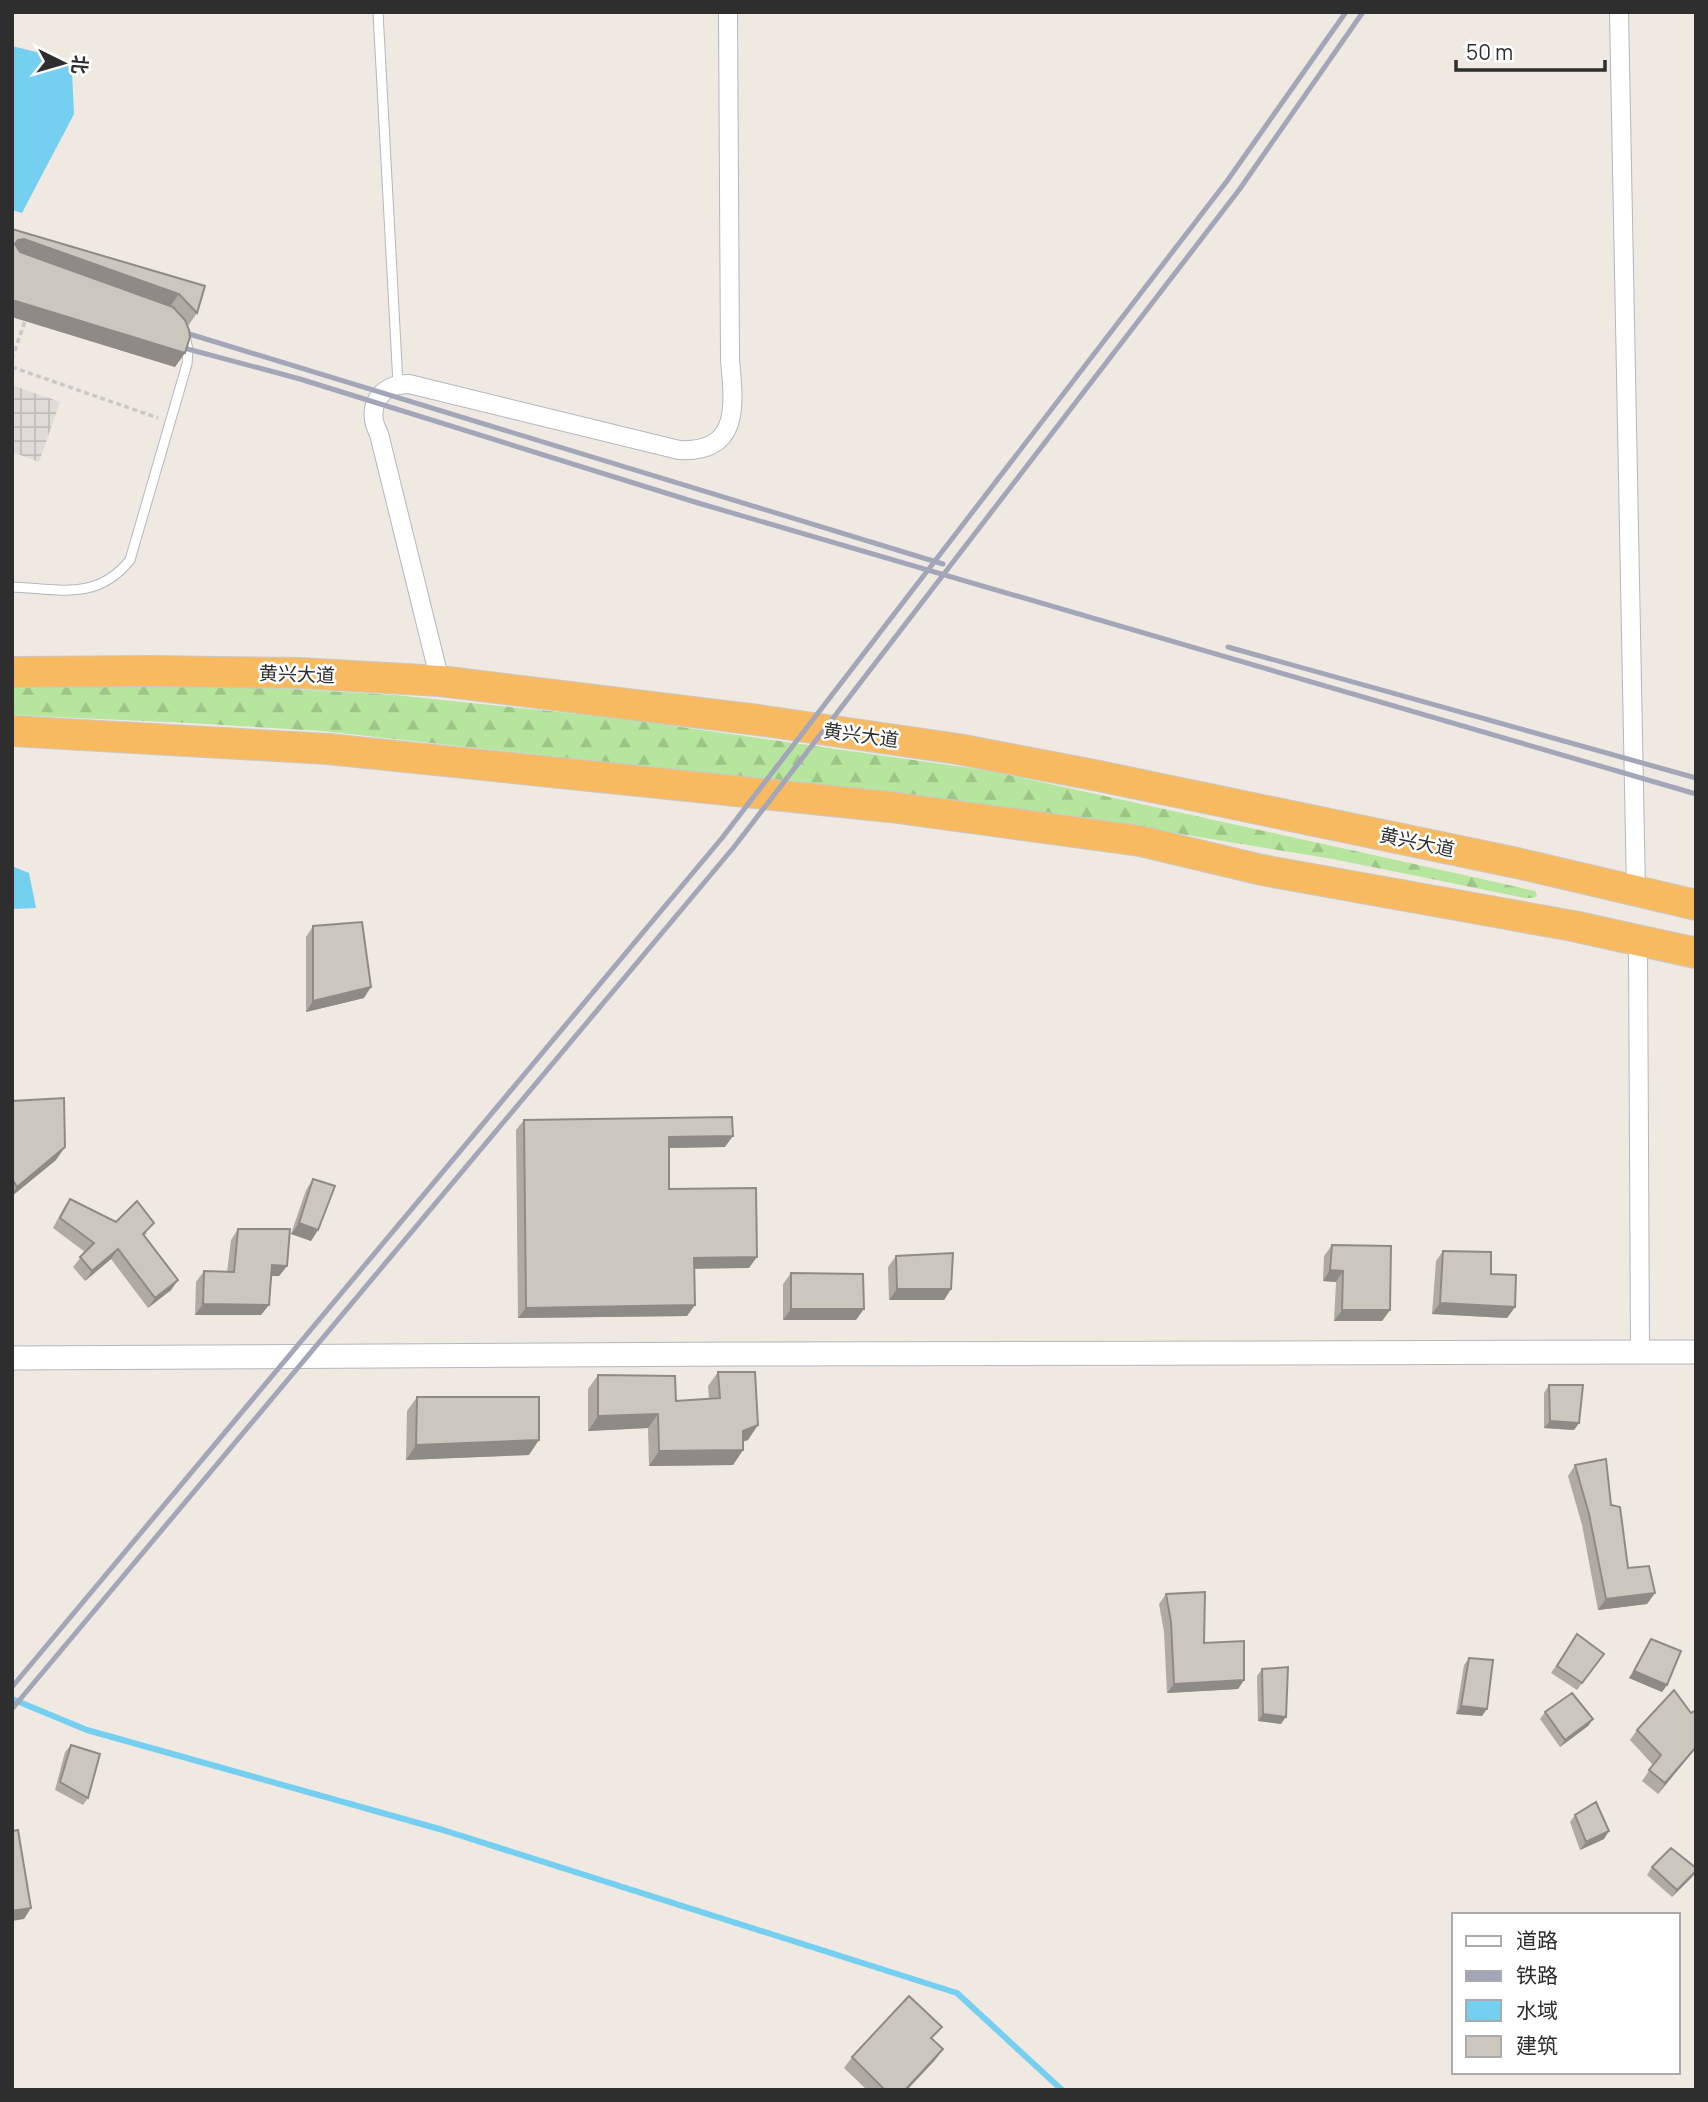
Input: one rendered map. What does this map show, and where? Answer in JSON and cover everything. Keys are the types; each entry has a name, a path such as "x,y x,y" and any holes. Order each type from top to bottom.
{"highway":[{"name":"黄兴大道","path":"12,672 299,673 440,681 758,720 958,749 1233,803 1696,905"},
{"path":"12,731 328,750 890,807 1140,841 1262,870 1573,926 1696,953"}],"street":[{"path":"440,681 372,414 374,404 388,387 398,384 422,387 679,450 693,451 707,447 719,439 733,414 730,360 728,12"},
{"path":"1619,12 1636,891"},
{"path":"1639,942 1640,1352"},
{"path":"12,1358 1696,1352"}],"lane":[{"path":"378,12 398,384"},
{"path":"12,587 86,590 104,584 118,574 130,560 188,350 186,336 178,324"}],"path":[{"path":"12,359 30,306"},
{"path":"12,367 170,422"}],"green space":[{"path":"12,687 275,688 395,695 617,718 991,771 1535,891 1537,896 1525,898 1333,859 1065,815 913,796 322,731 12,715"}],"shaded area":[{"path":"12,385 60,402 39,462 12,452"}],"water":[{"path":"12,46 64,59 72,72 74,114 22,213 12,210"},
{"path":"12,866 29,873 36,908 12,909"}],"building":[{"path":"12,229 205,286 197,313 179,294 24,239 15,244 20,252 173,307 185,320 189,330 190,337 185,353 12,300"},
{"path":"362,922 371,987 313,1001 313,926"},
{"path":"64,1098 65,1147 17,1187 12,1179 12,1101"},
{"path":"732,1117 733,1136 669,1137 669,1189 756,1188 757,1257 694,1258 695,1305 526,1308 524,1120"},
{"path":"313,1179 335,1186 318,1230 299,1223"},
{"path":"70,1199 116,1222 137,1201 154,1223 143,1234 178,1280 155,1298 118,1249 92,1271 80,1257 94,1243 60,1218"},
{"path":"238,1229 290,1229 287,1266 272,1265 269,1305 203,1304 204,1271 234,1272"},
{"path":"1332,1245 1391,1246 1390,1310 1342,1310 1343,1271 1330,1270"},
{"path":"1443,1251 1491,1252 1491,1274 1516,1275 1515,1307 1440,1303"},
{"path":"953,1253 951,1289 897,1289 896,1256"},
{"path":"791,1273 863,1274 864,1309 791,1309"},
{"path":"718,1372 755,1372 758,1425 743,1431 743,1450 659,1451 658,1414 598,1416 598,1375 675,1376 676,1401 720,1398"},
{"path":"1549,1385 1583,1385 1579,1423 1550,1421"},
{"path":"417,1397 539,1397 539,1440 416,1445"},
{"path":"1606,1459 1611,1505 1620,1507 1628,1568 1649,1566 1655,1593 1606,1599 1589,1514 1575,1465"},
{"path":"1205,1592 1204,1643 1244,1641 1244,1680 1174,1684 1171,1622 1166,1594"},
{"path":"1577,1634 1604,1654 1582,1683 1557,1666"},
{"path":"1651,1639 1681,1651 1667,1685 1634,1671"},
{"path":"1469,1658 1493,1660 1487,1709 1461,1706"},
{"path":"1288,1667 1286,1717 1263,1714 1262,1669"},
{"path":"1674,1690 1691,1713 1696,1710 1696,1747 1665,1783 1649,1770 1661,1755 1637,1730"},
{"path":"1572,1693 1593,1719 1565,1740 1545,1712"},
{"path":"71,1745 100,1754 88,1798 60,1782"},
{"path":"1596,1802 1609,1831 1586,1842 1575,1815"},
{"path":"18,1830 31,1908 12,1911 12,1831"},
{"path":"1671,1848 1696,1868 1677,1890 1652,1867"},
{"path":"909,1996 942,2027 931,2038 943,2049 905,2090 885,2090 852,2057"}],"waterway":[{"path":"12,1699 87,1730 443,1830 957,1993 1062,2090"}],"railway":[{"path":"12,1687 722,838 1227,181 1346,12"},
{"path":"12,1709 734,847 1239,190 1363,12"},
{"path":"173,329 943,564"},
{"path":"169,344 300,379 698,503 1696,794"},
{"path":"1228,647 1696,778"}]}
